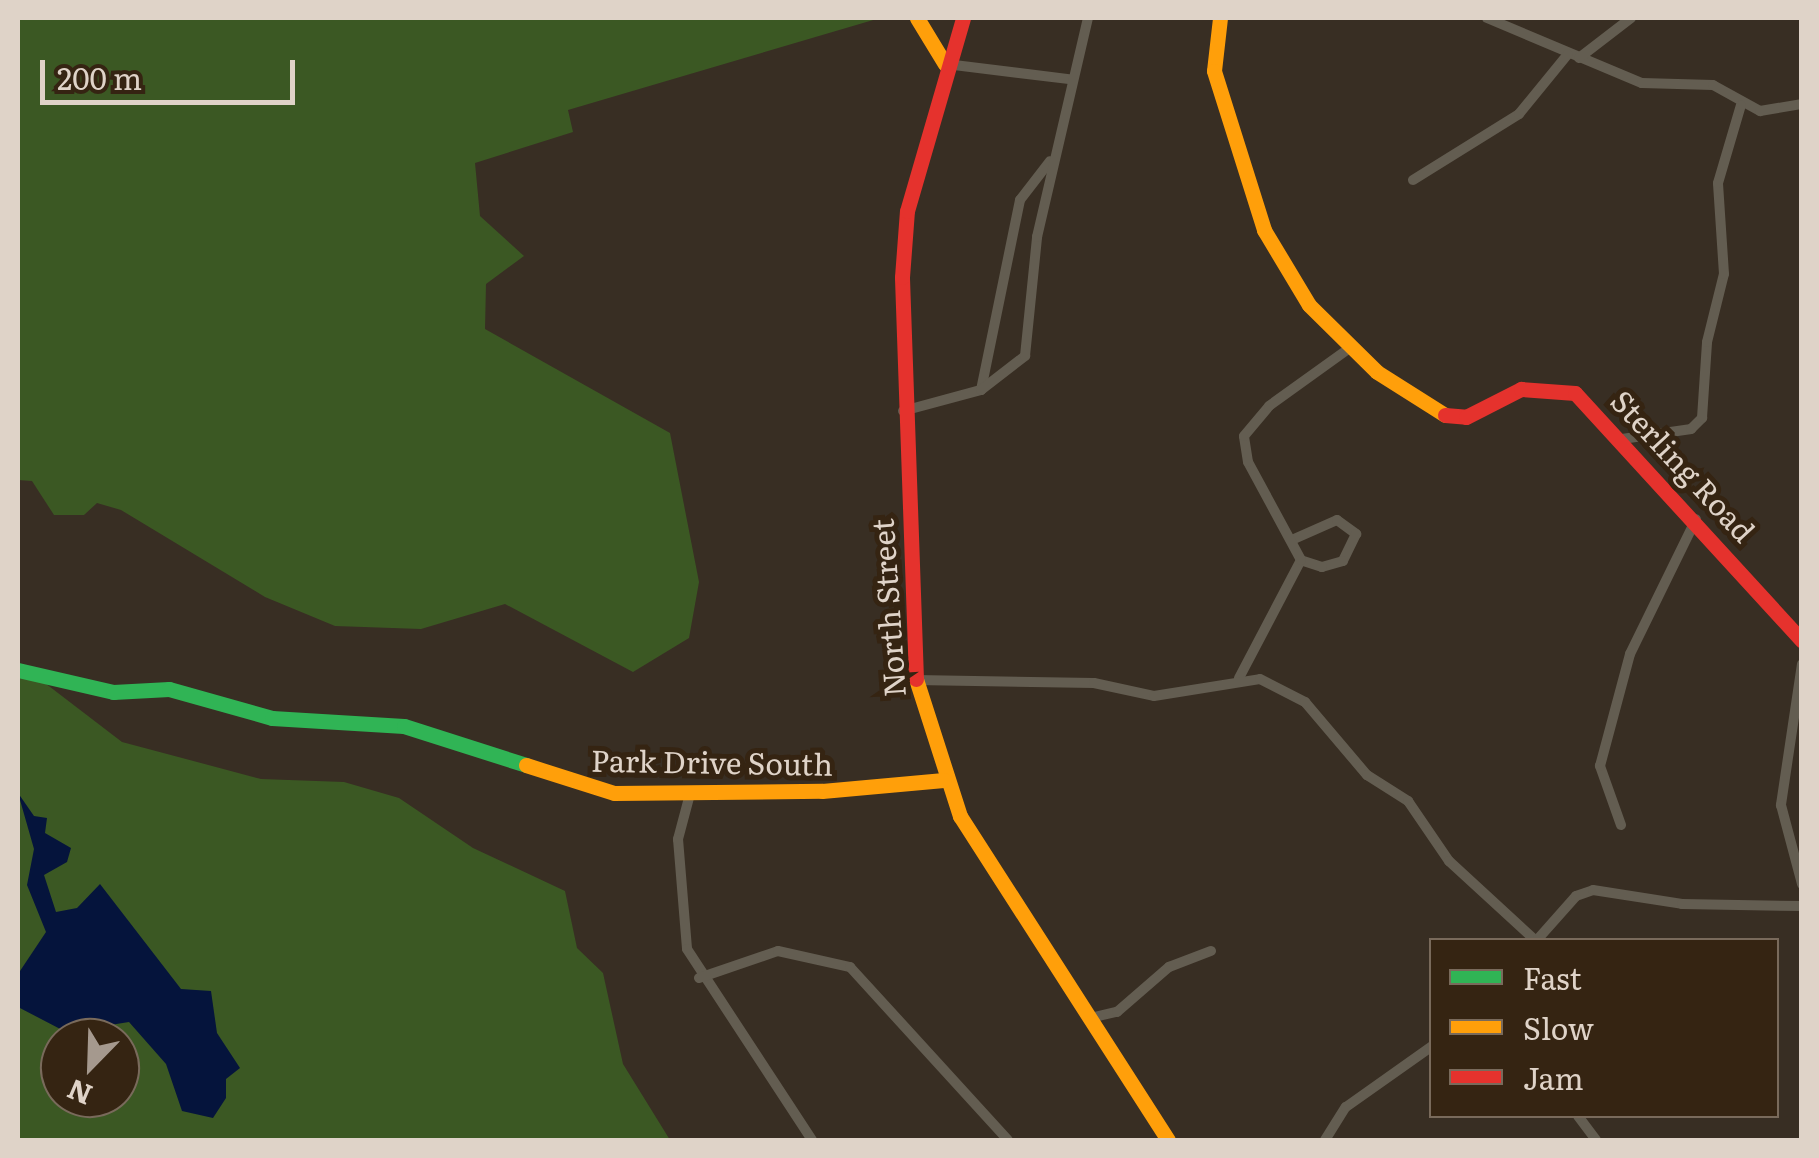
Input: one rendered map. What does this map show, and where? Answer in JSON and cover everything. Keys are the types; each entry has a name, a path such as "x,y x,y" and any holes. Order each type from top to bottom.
{"street":[{"path":"917,18 945,64 1069,79"},
{"name":"North Street","path":"963,18 945,64 907,211 904,410 916,680 944,780 1168,1140"},
{"path":"904,410 981,390 1025,356 1052,160 1069,79 1088,18"},
{"name":"Sterling Road","path":"1220,18 1216,85 1264,230 1286,275 1351,346 1440,416 1466,417 1521,389 1548,388 1575,394 1696,519 1802,641"},
{"path":"1488,18 1653,85 1713,85 1741,105 1760,111 1802,104"},
{"path":"1412,180 1518,114 1574,56 1631,18"},
{"path":"1622,439 1691,429 1702,418 1707,342 1724,274 1718,183 1741,105"},
{"path":"981,390 1020,200 1052,160"},
{"path":"1239,678 1301,560 1294,539 1248,462 1244,436 1269,406 1351,346"},
{"path":"1621,826 1600,766 1630,654 1696,519"},
{"path":"1294,539 1337,520 1356,534 1342,561 1322,568 1301,560"},
{"path":"1802,664 1780,805 1802,884"},
{"name":"Park Drive South","path":"18,670 113,692 170,689 272,718 370,720 582,788 690,794 944,780"},
{"path":"916,680 1094,683 1154,696 1239,678 1264,680 1305,702 1367,775 1408,801 1449,861 1534,938"},
{"path":"690,794 678,839 677,893 699,978 812,1140"},
{"path":"1538,938 1585,891 1682,904 1802,906"},
{"path":"699,978 778,951 850,968 1008,1140"},
{"path":"1090,1018 1127,1005 1183,958 1211,951"},
{"path":"1325,1140 1346,1107 1429,1048"},
{"path":"1580,1118 1596,1140"}],"green space":[{"path":"18,18 880,18 568,110 573,132 475,163 480,216 524,256 486,284 485,329 670,433 699,582 689,638 633,672 505,604 421,629 335,626 265,597 121,510 97,503 84,515 54,515 32,481 18,480"},
{"path":"18,675 41,680 122,742 261,779 344,782 399,798 473,848 565,891 577,948 603,973 623,1064 670,1140 18,1140"}],"water":[{"path":"18,793 34,816 47,818 45,833 71,848 67,862 44,875 56,912 77,908 100,884 181,989 211,991 217,1033 240,1068 226,1079 226,1098 213,1118 182,1111 166,1064 140,1034 140,1018 40,1018 18,1007 18,974 46,932 27,885 34,849"}],"traffic: fast":[{"path":"18,670 113,692 169,689 272,718 404,726 526,765"}],"traffic: slow":[{"path":"917,18 945,64"},
{"path":"1220,18 1214,71 1264,230 1309,305 1377,372 1445,415"},
{"path":"916,679 960,816 1168,1140"},
{"path":"526,765 614,793 822,791 944,780"}],"traffic: jam":[{"path":"916,679 902,277 907,211 963,18"},
{"path":"1445,415 1466,417 1521,389 1575,393 1802,641"}]}
